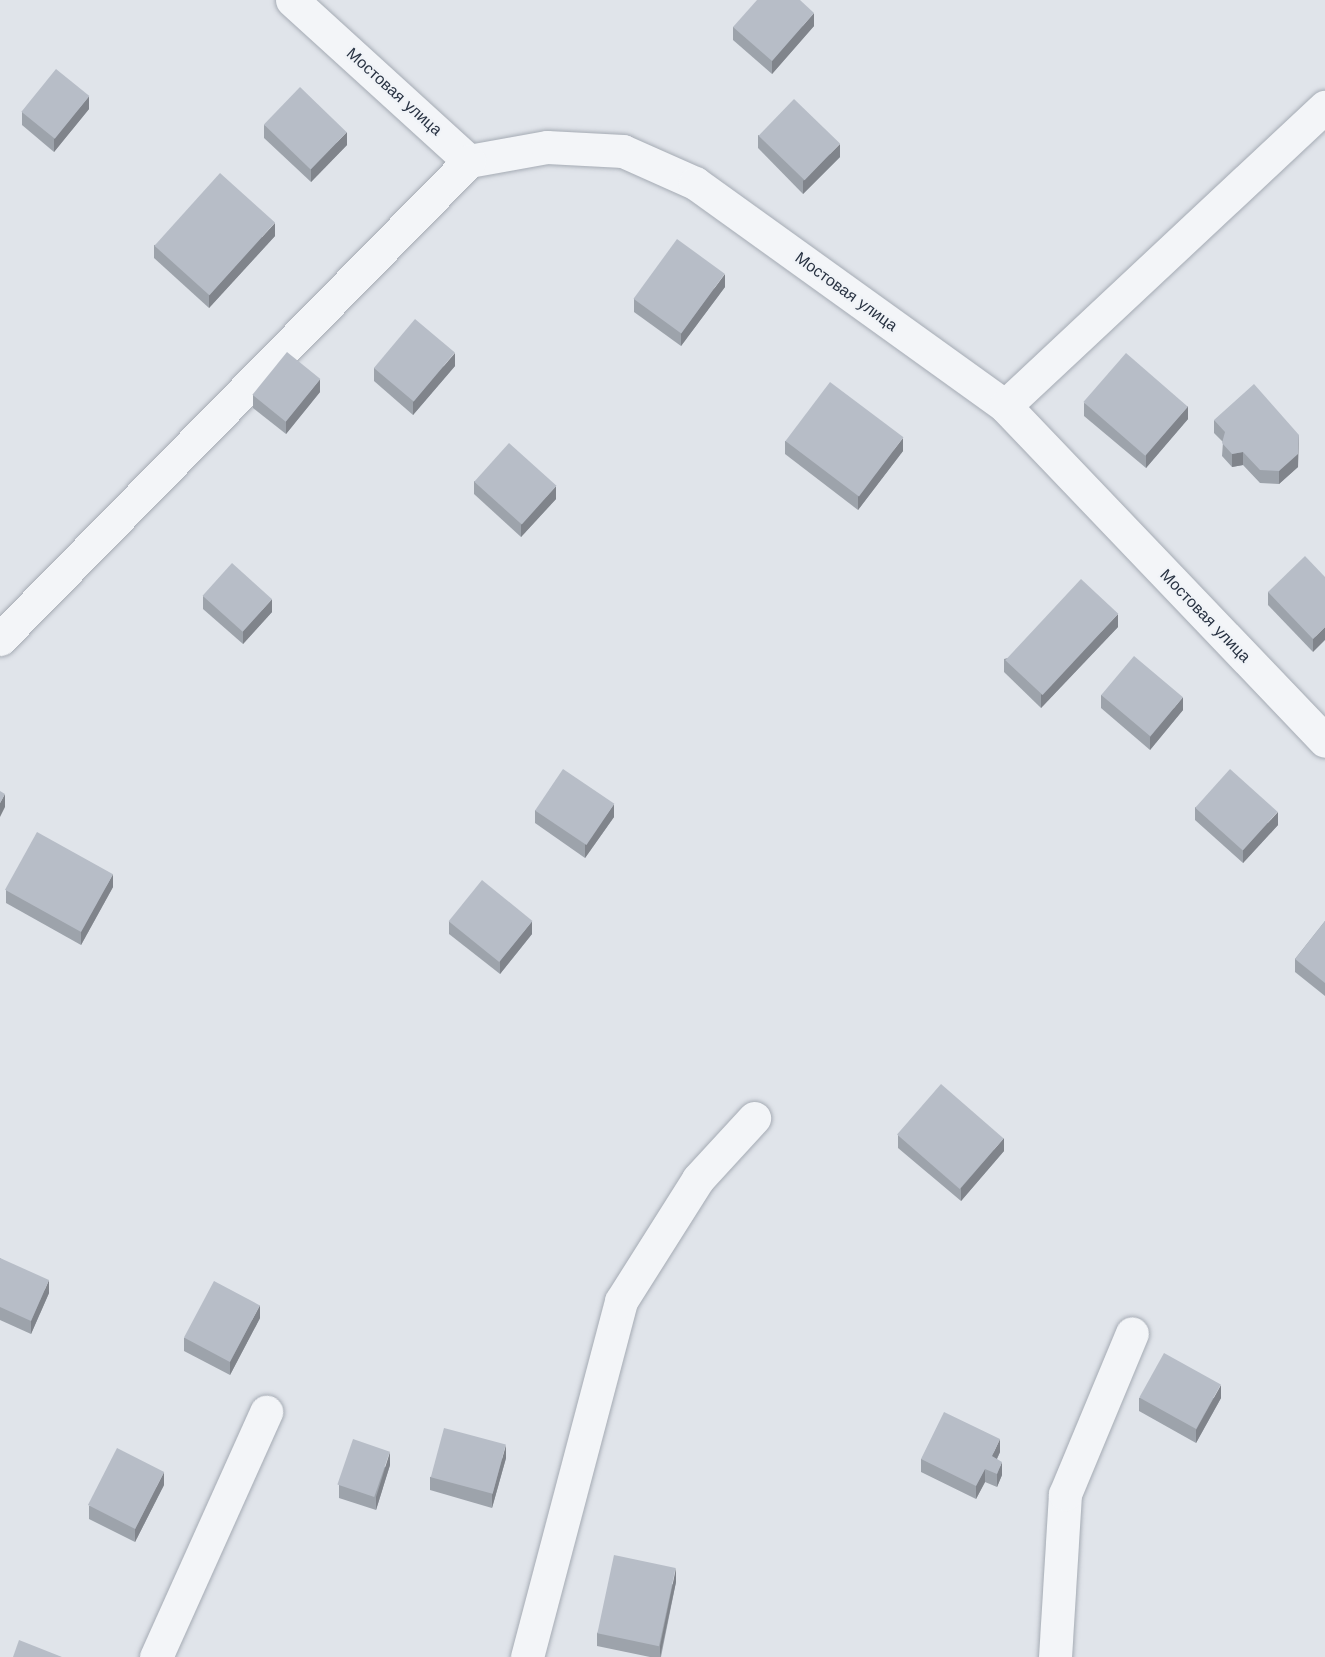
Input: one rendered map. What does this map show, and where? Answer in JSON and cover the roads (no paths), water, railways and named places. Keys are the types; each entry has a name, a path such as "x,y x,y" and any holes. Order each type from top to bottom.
{"street":[{"name":"Мостовая улица","path":"292,0 470,161 547,147 623,152 694,183 1005,406 1325,741"},
{"path":"1005,406 1325,107"},
{"path":"0,639 470,161"},
{"path":"527,1657 621,1301 698,1179 754,1118"},
{"path":"1055,1657 1065,1494 1132,1333"},
{"path":"156,1657 266,1412"}]}
